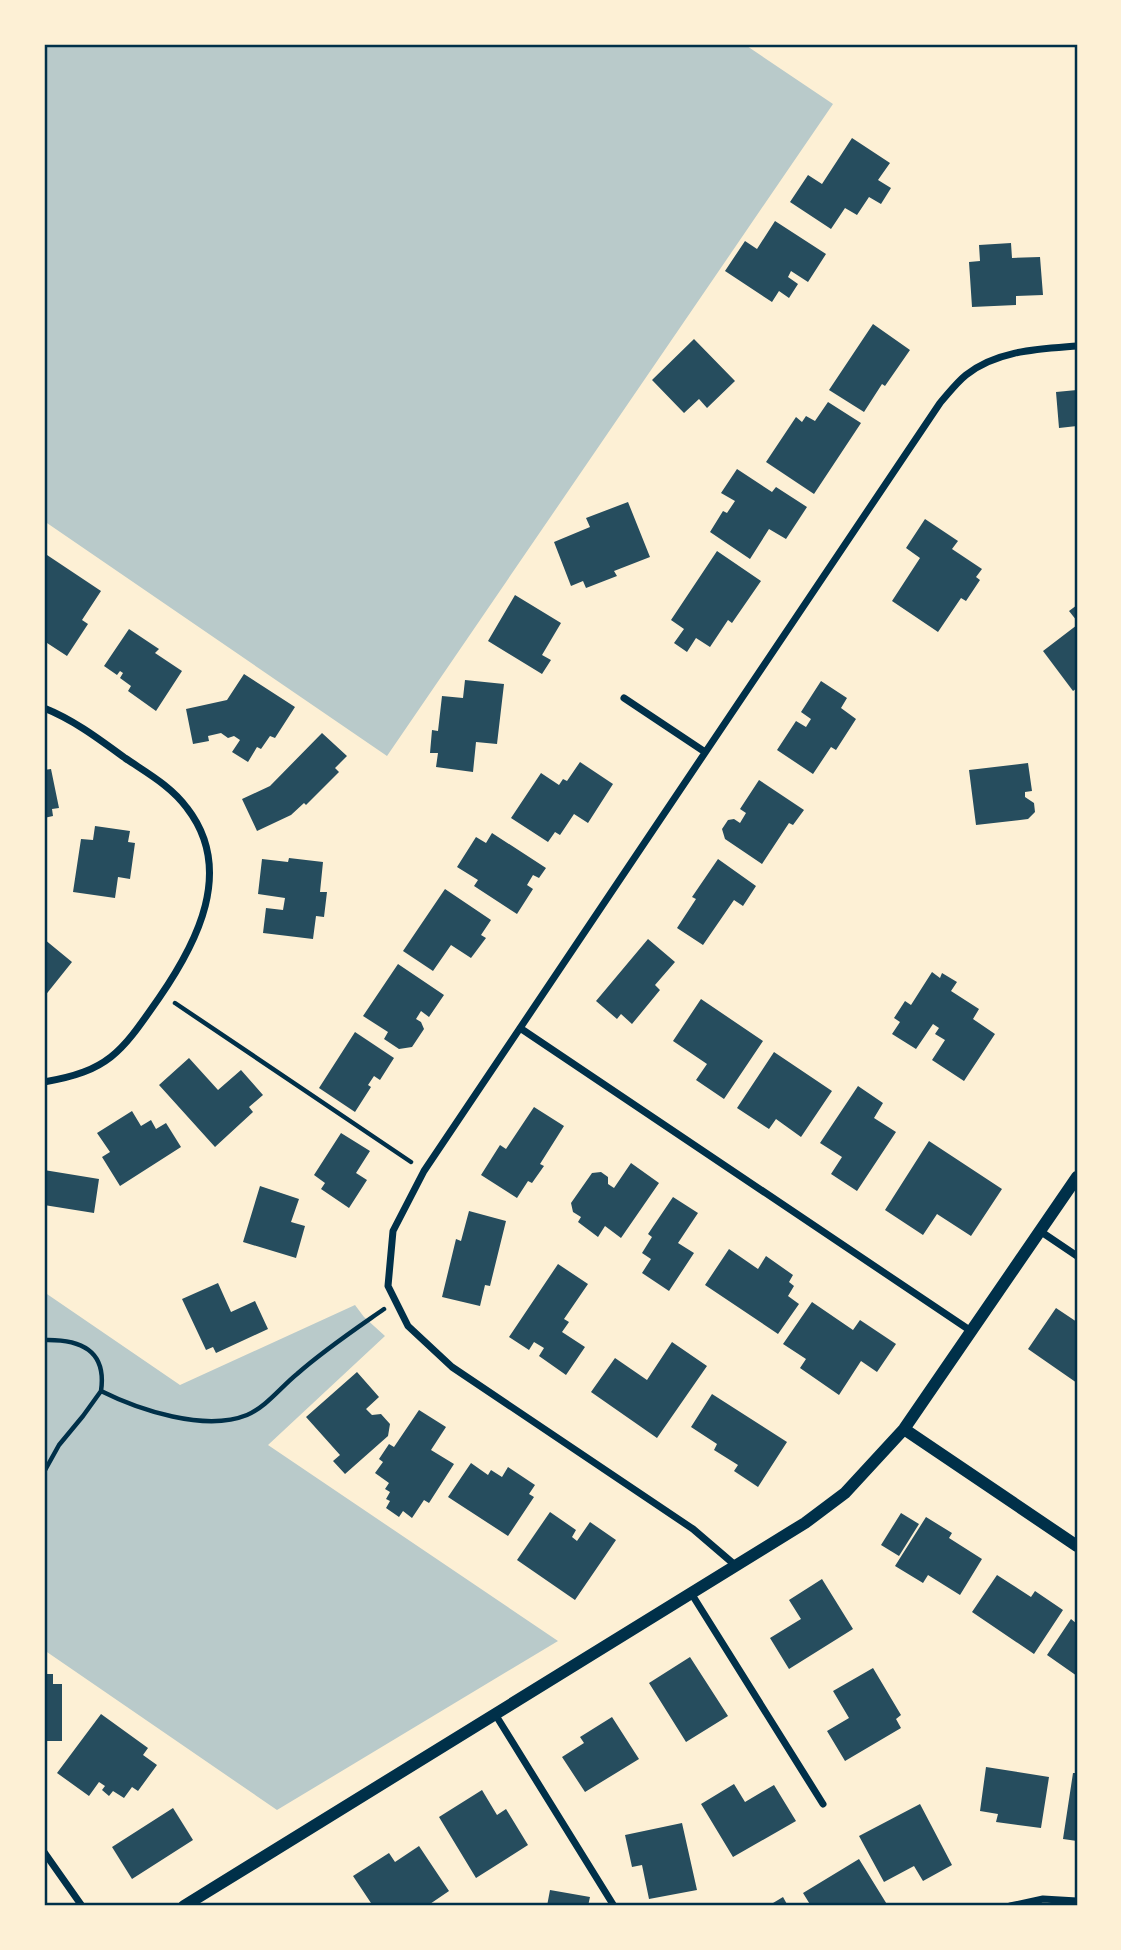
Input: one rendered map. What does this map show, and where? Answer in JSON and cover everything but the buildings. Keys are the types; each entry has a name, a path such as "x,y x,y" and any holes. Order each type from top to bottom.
{"street":[{"path":"735,1565 693,1530 452,1367 408,1326 388,1286 393,1231 424,1171 940,403 967,374 999,357 1030,349 1077,346"},
{"path":"624,698 705,752"},
{"path":"44,708 67,718 168,787 188,809 203,837 210,865 209,893 200,925 185,956 127,1044 102,1065 66,1078 44,1082"},
{"path":"520,1028 971,1331"},
{"path":"184,1906 805,1523 845,1493 904,1429 1077,1177"},
{"path":"1040,1231 1077,1256"},
{"path":"904,1429 1077,1546"},
{"path":"691,1593 823,1804"},
{"path":"495,1714 614,1906"},
{"path":"44,1852 82,1906"},
{"path":"1010,1906 1043,1899 1077,1901"}],"path":[{"path":"189,1013 424,1171"},
{"path":"101,1391 130,1406 161,1414 210,1420 245,1416 256,1410 297,1373 345,1336 396,1301"},
{"path":"44,1340 70,1342 91,1350 100,1365 101,1391 88,1411 58,1445 44,1472"}],"shaded area":[{"path":"44,44 744,44 833,104 387,756 44,521"},
{"path":"44,1292 180,1385 355,1305 385,1336 268,1445 558,1641 277,1810 44,1650"}]}
